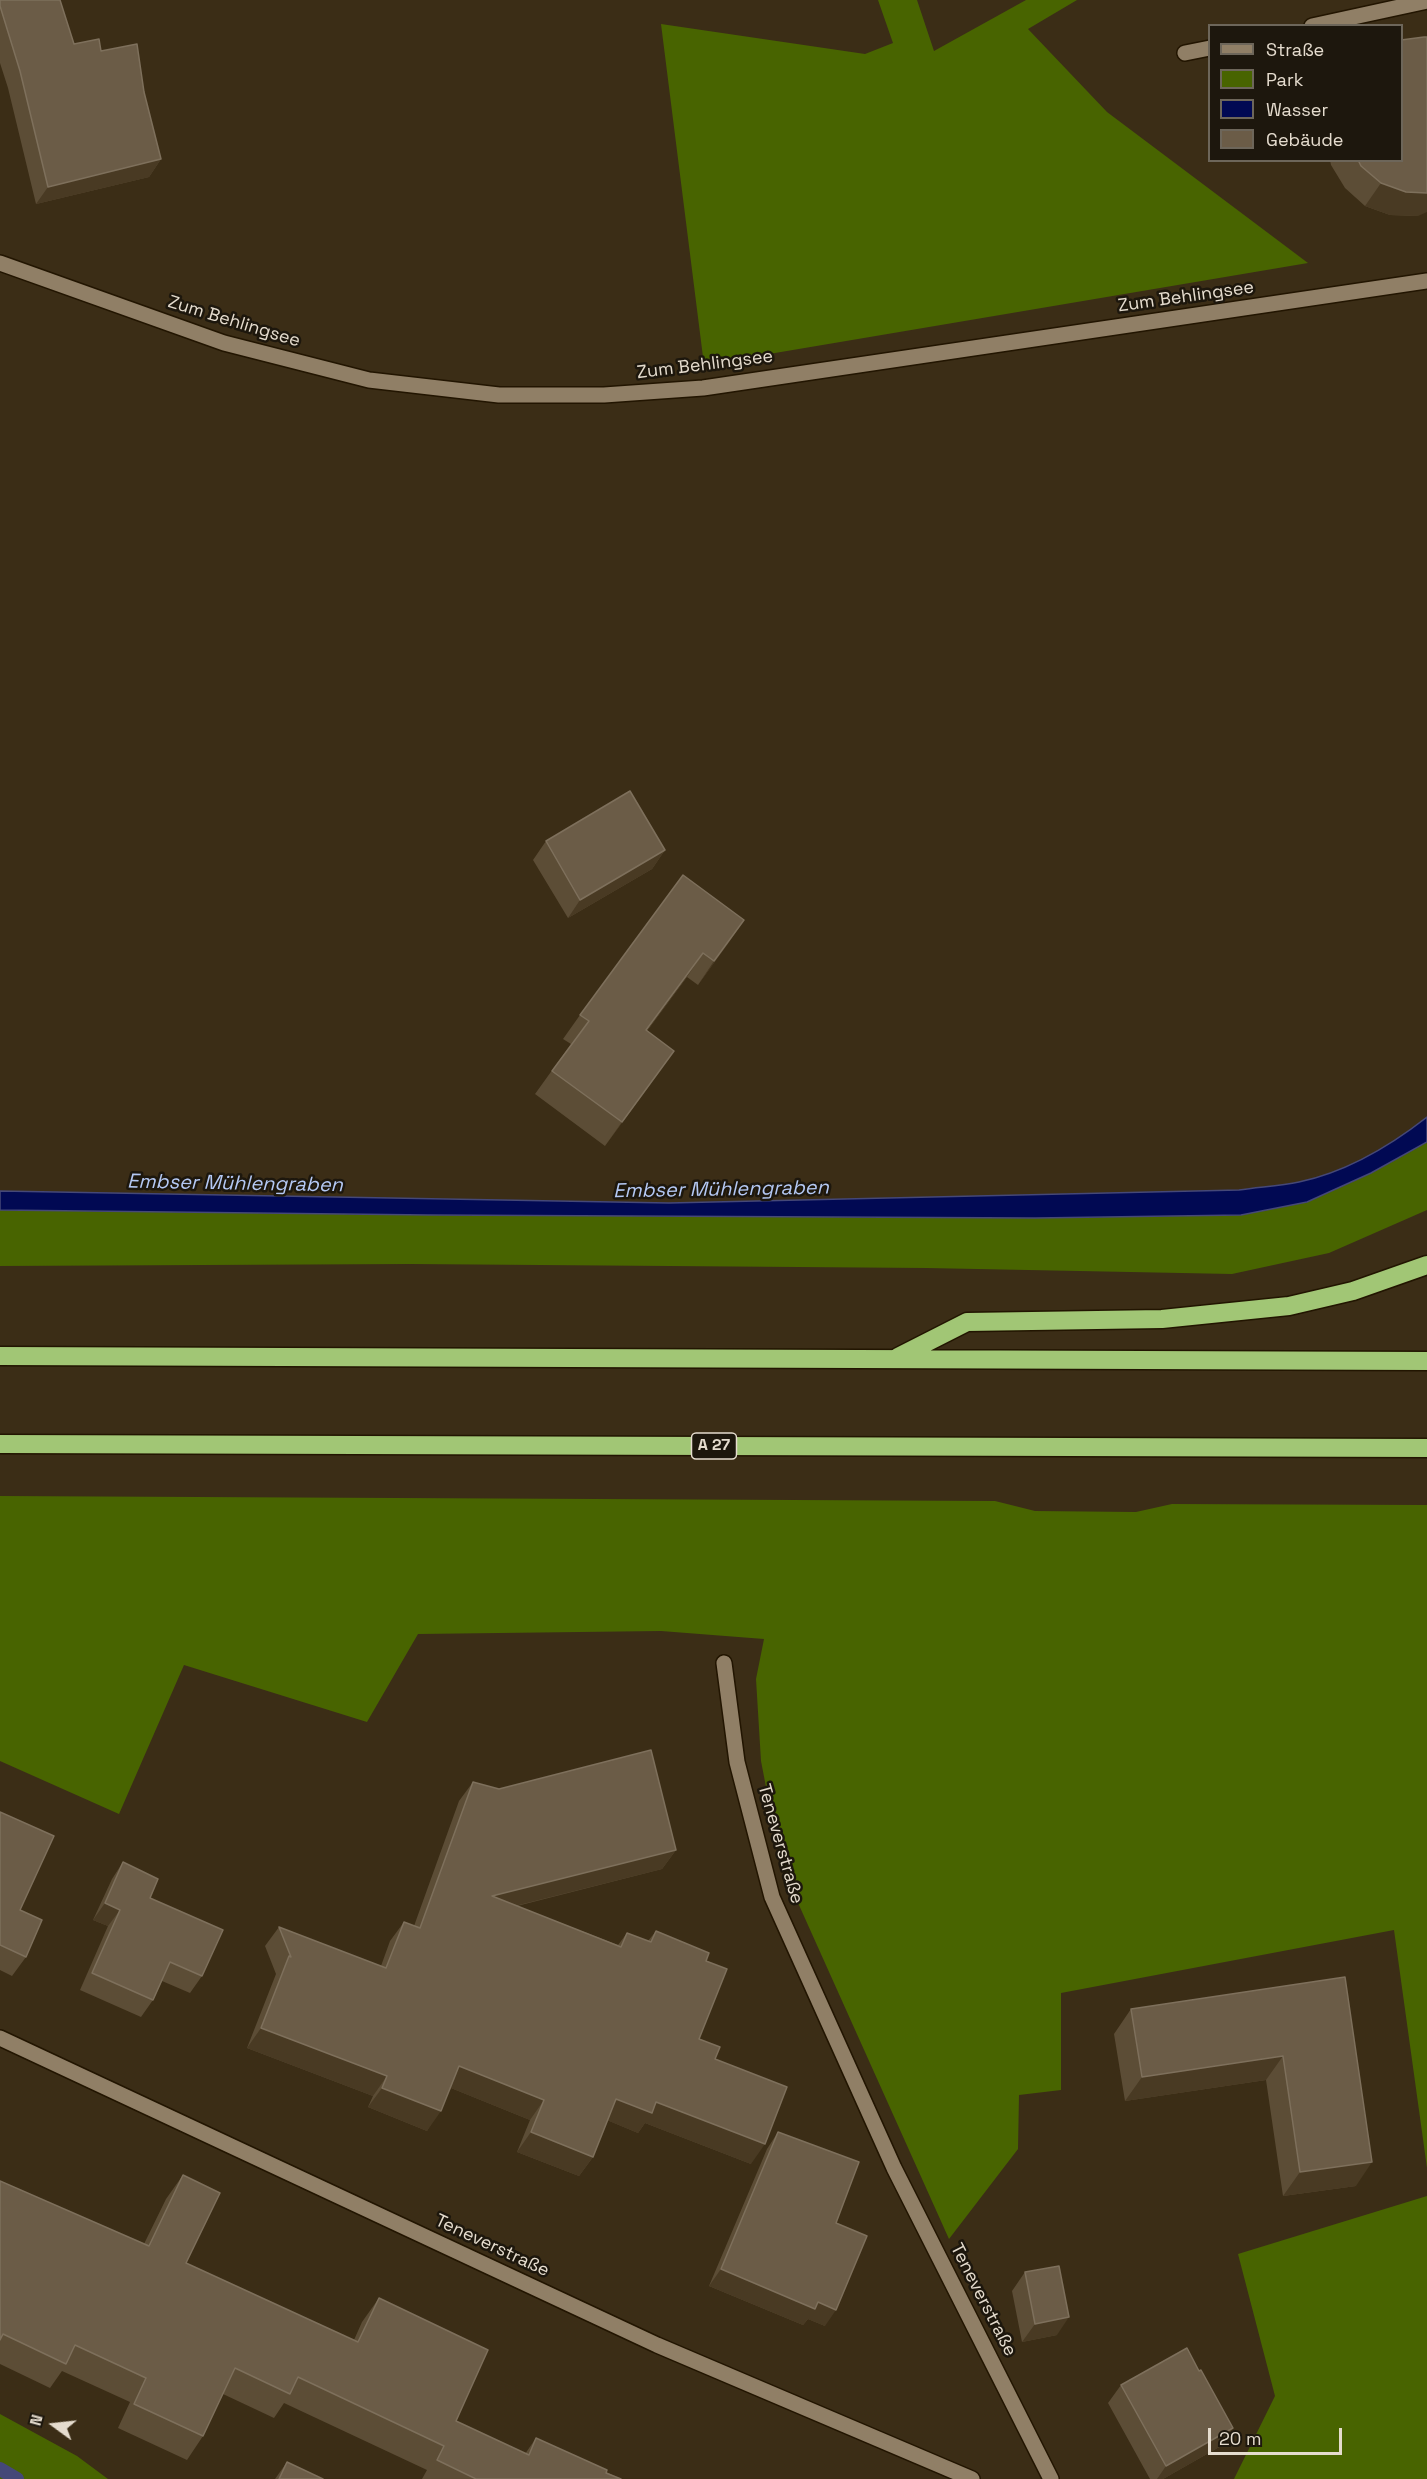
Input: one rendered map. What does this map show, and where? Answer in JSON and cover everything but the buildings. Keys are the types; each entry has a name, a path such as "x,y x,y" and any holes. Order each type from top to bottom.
{"highway":[{"path":"894,1359 967,1322 1162,1319 1289,1306 1353,1291 1427,1265"},
{"path":"0,1356 1427,1361"},
{"name":"A 27","path":"0,1444 1427,1448"}],"street":[{"path":"1321,24 1427,1"},
{"path":"1185,53 1208,48"},
{"name":"Zum Behlingsee","path":"0,263 224,343 369,380 499,395 604,395 703,388 1427,281"},
{"name":"Teneverstraße","path":"724,1663 737,1762 772,1897 894,2168 1051,2479"},
{"name":"Teneverstraße","path":"0,2038 657,2345 972,2479"}],"green space":[{"path":"878,0 917,0 934,51 1026,0 1077,0 1028,29 1107,112 1308,263 704,365 661,24 865,54 893,43"},
{"path":"1427,1142 1427,1210 1329,1253 1232,1274 926,1268 410,1264 0,1266 0,1210 1035,1218 1241,1215 1371,1173"},
{"path":"0,1496 995,1501 1035,1511 1136,1512 1172,1504 1427,1505 1427,2168 1394,1930 1061,1993 1061,2090 1019,2095 1018,2149 949,2239 781,1865 761,1761 756,1679 764,1639 661,1631 418,1634 367,1722 184,1665 119,1814 0,1761"},
{"path":"1427,2196 1427,2479 1234,2479 1275,2396 1238,2254"},
{"path":"0,2414 77,2456 108,2479 0,2479"}],"water":[{"path":"1427,1117 1427,1142 1371,1173 1307,1202 1241,1215 1035,1218 0,1210 0,1191 669,1203 1239,1190 1284,1185 1334,1172 1383,1148"}],"waterway":[{"path":"0,2469 17,2479"}],"water label":[{"name":"Embser Mühlengraben","path":"235,1184"},
{"name":"Embser Mühlengraben","path":"721,1190"}]}
